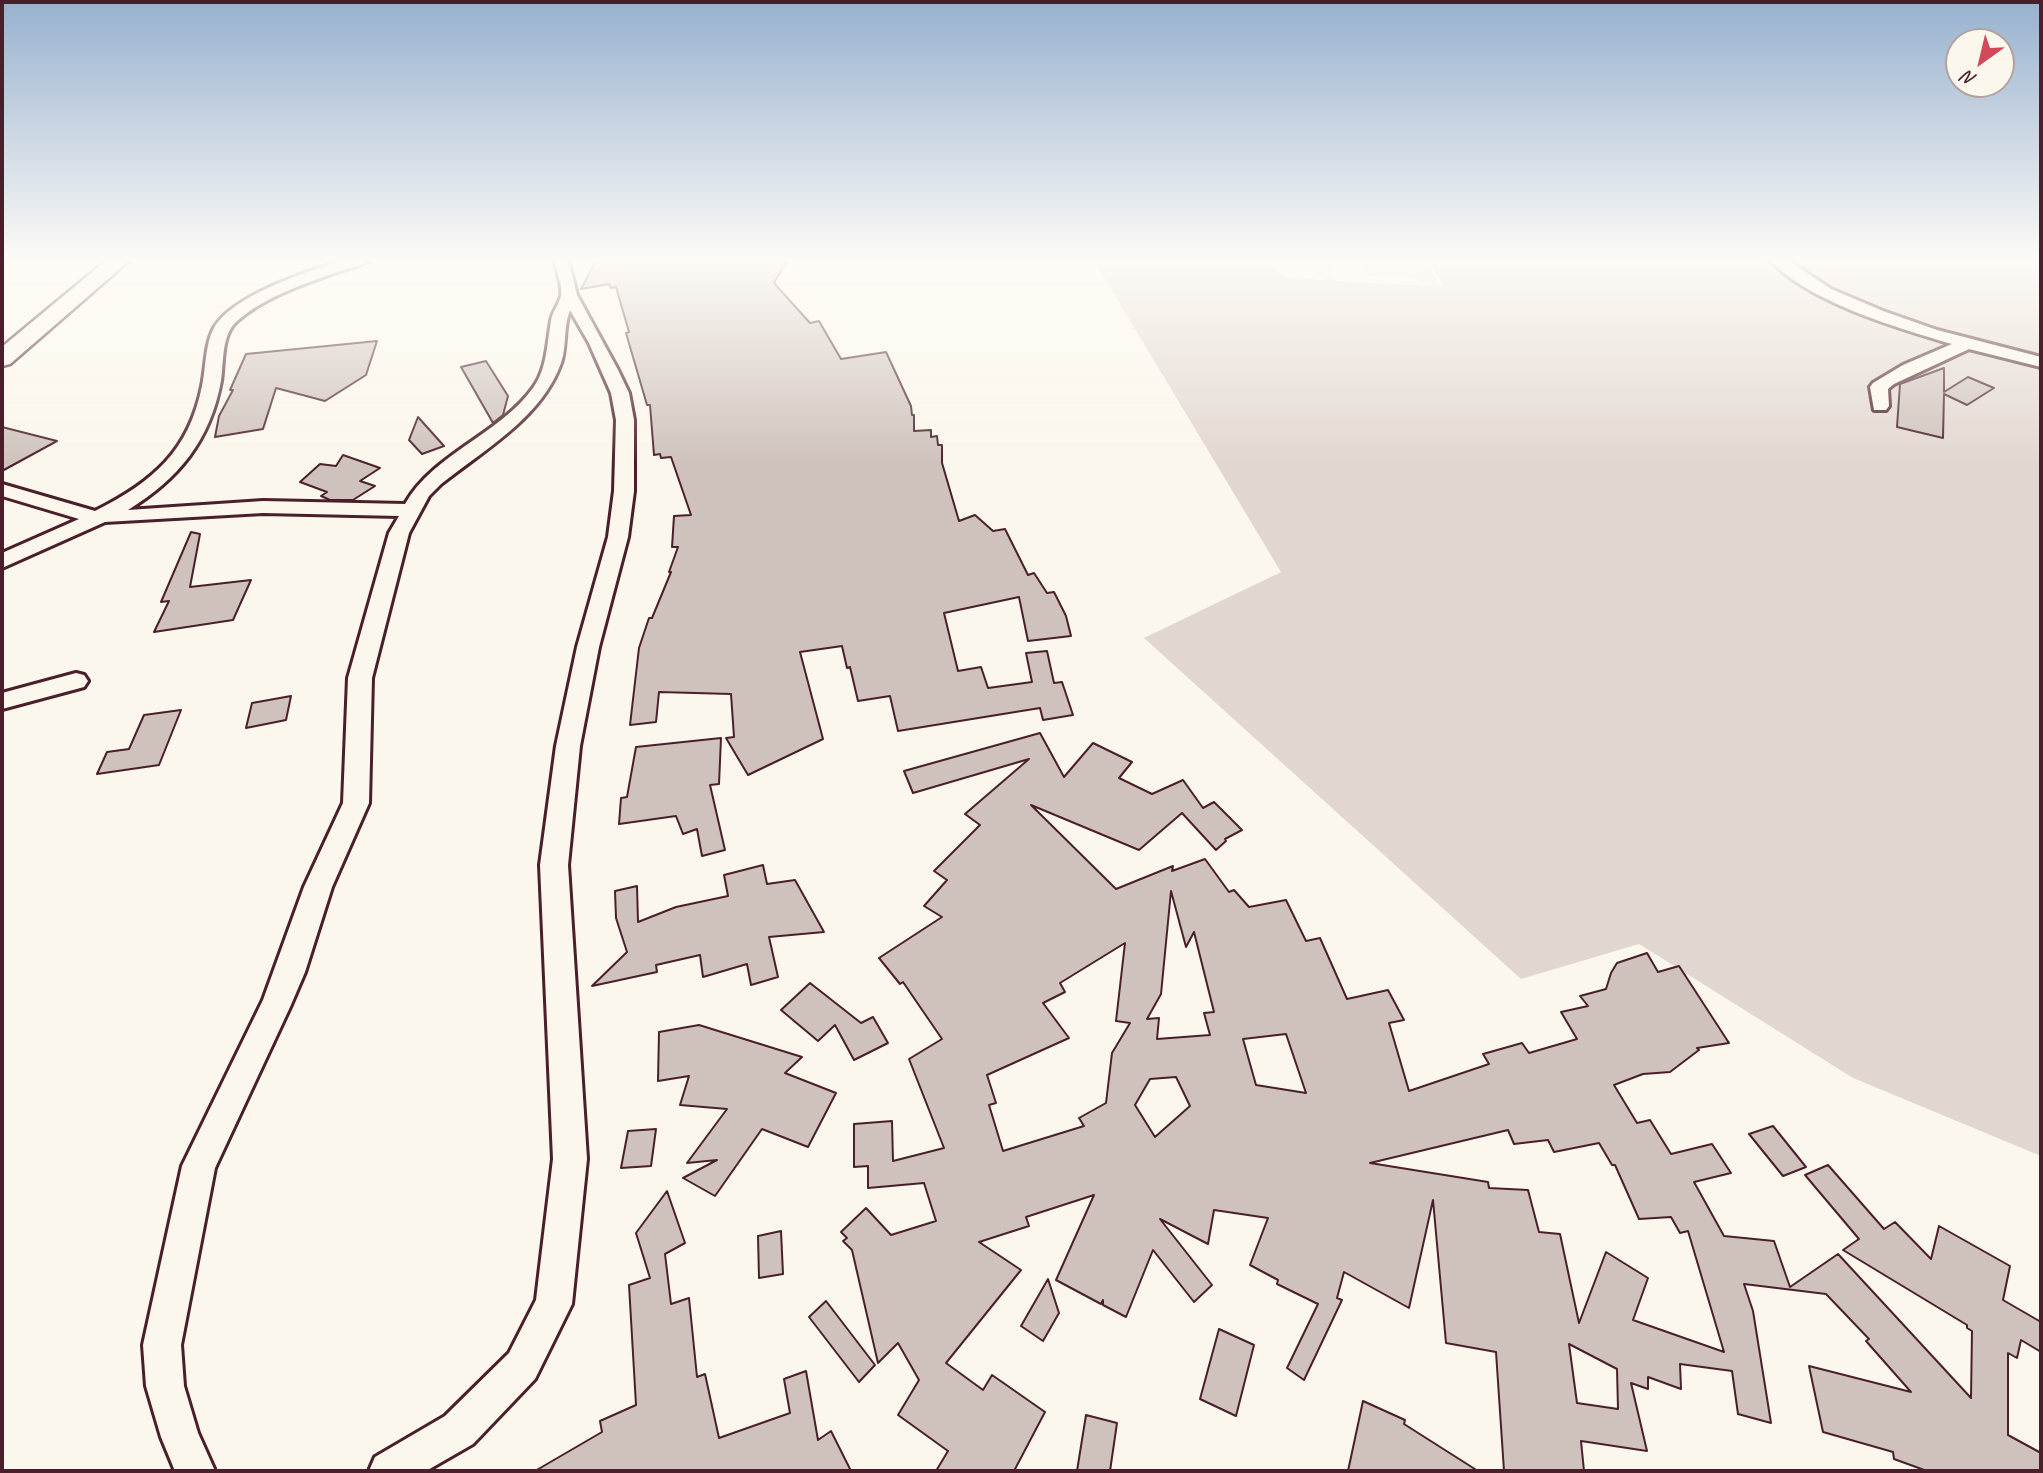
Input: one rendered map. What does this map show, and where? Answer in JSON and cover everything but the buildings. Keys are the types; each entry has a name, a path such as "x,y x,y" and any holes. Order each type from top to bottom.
{"main road":[{"path":"2,359 39,328"}],"street":[{"path":"2,561 152,488 179,460 204,414 211,391 222,328"},
{"path":"195,1471 180,1437 165,1386 163,1345 199,1166 247,1060 275,1007 290,972 318,887 356,803 360,678 399,533 410,510 433,480 519,412 541,390 554,360 558,328"},
{"path":"388,1471 459,1430 522,1366 554,1304 570,1159 562,1048 555,852 568,746 588,647 618,537 624,491 625,420 620,393 588,328"},
{"path":"1918,328 1966,344 2041,362"},
{"path":"1880,406 1879,387 1892,375 1936,359 1966,344"},
{"path":"2,490 93,518 263,507 410,510"},
{"path":"2,701 76,681"}],"shaded area":[{"path":"1134,328 1900,328 1932,340 2041,369 2041,1156 1853,1078 1639,944 1521,979 1144,638 1281,572"},
{"path":"1936,328 2041,328 2041,355"}]}
